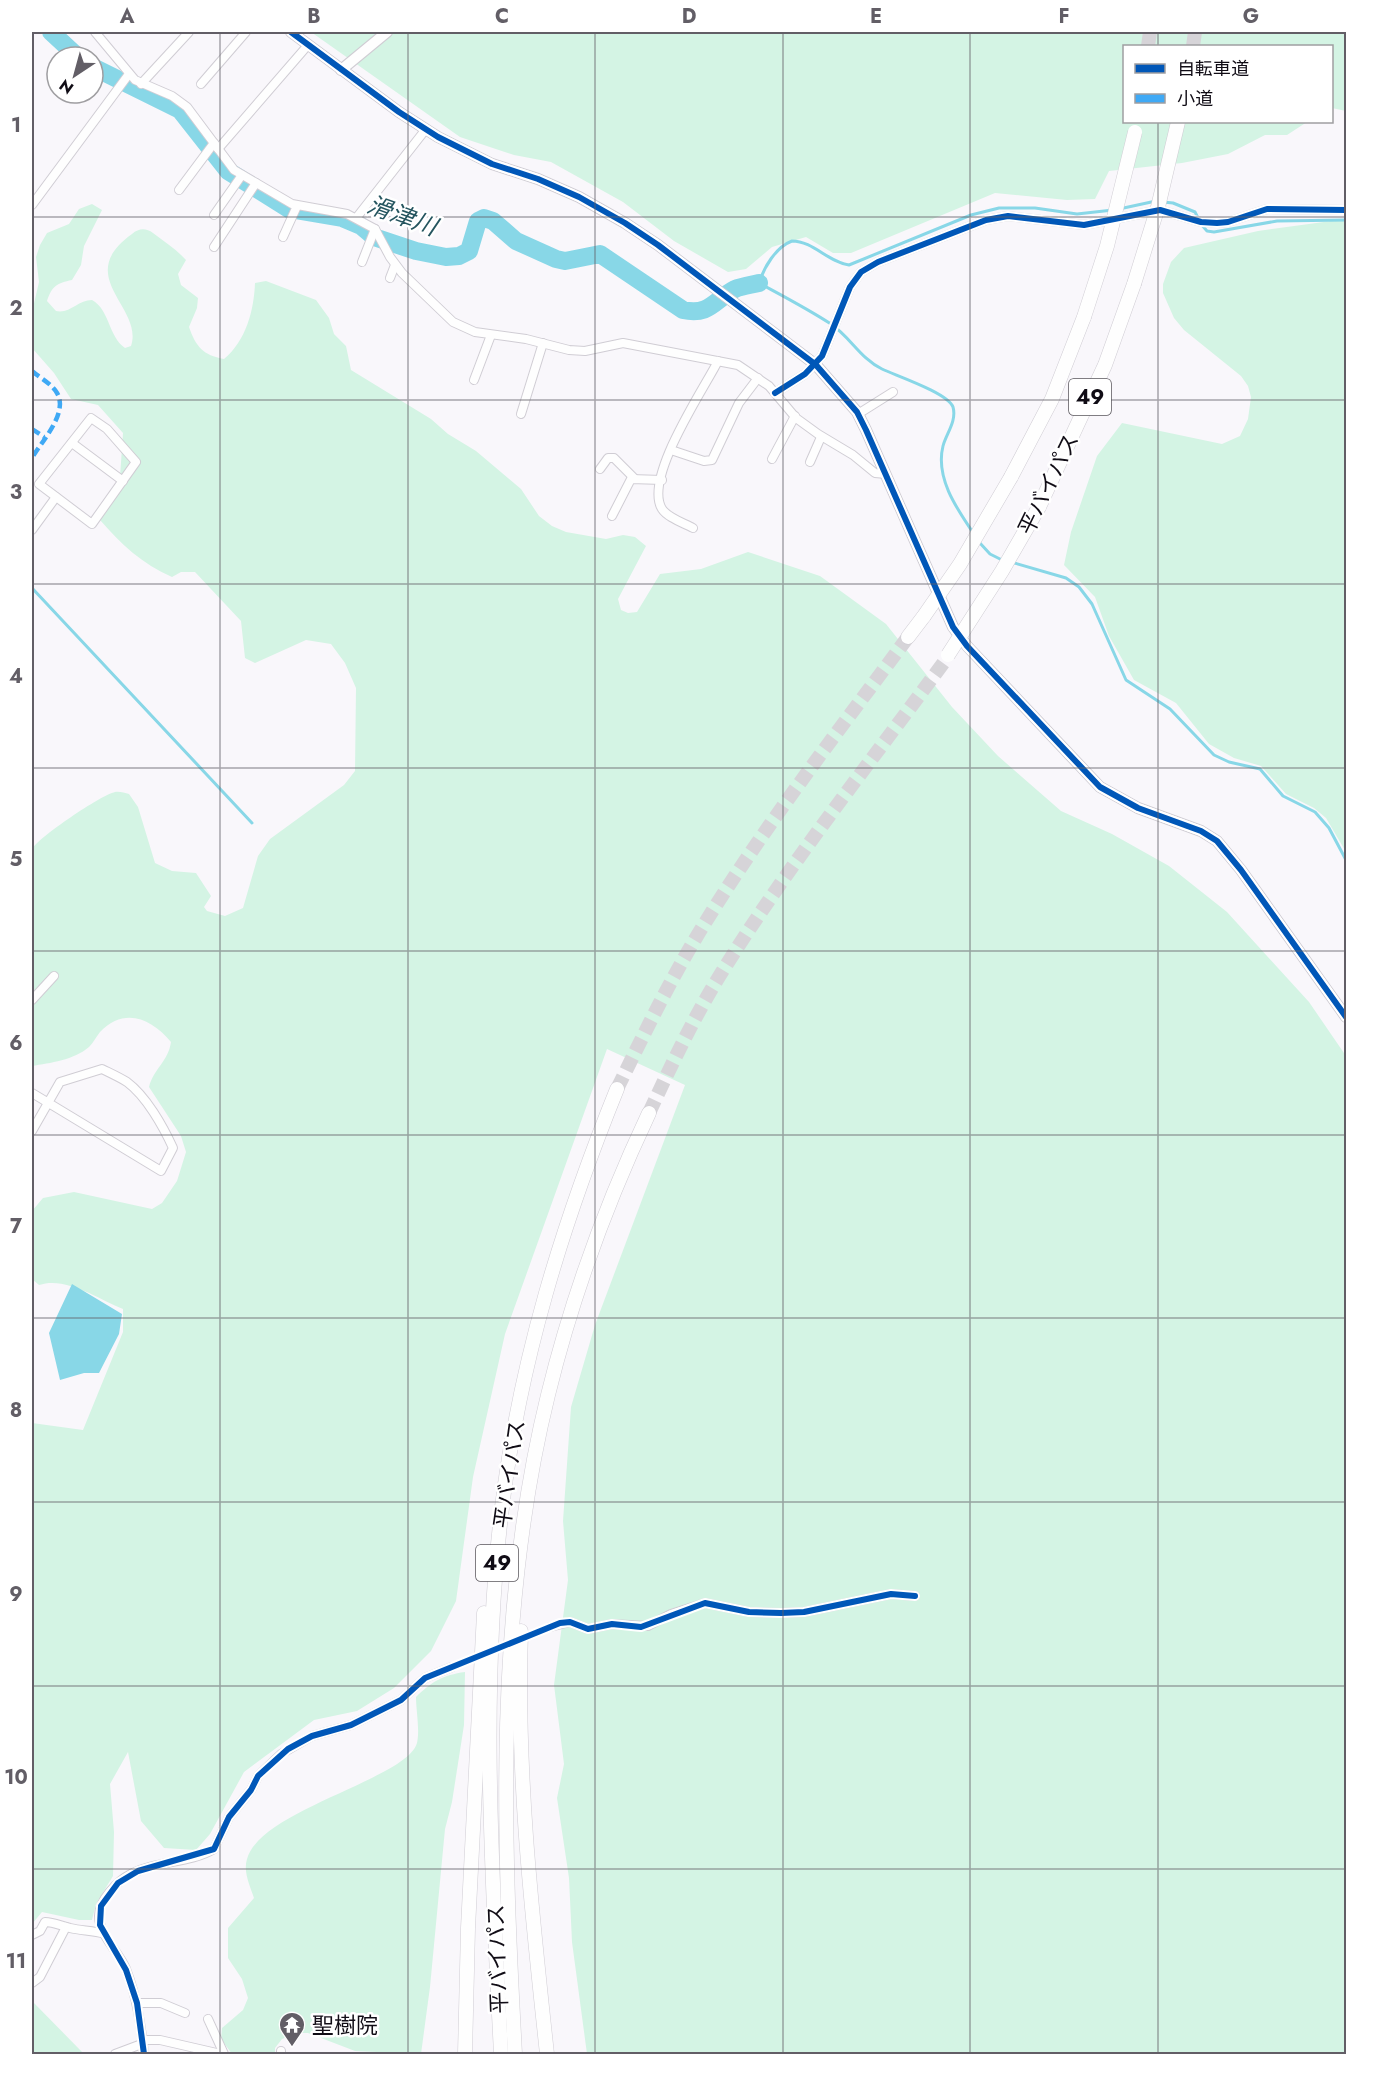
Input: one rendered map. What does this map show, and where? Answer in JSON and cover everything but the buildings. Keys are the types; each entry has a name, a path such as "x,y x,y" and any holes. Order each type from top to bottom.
{"highway":[{"name":"平バイパス","path":"946,658 1002,571 1039,507 1105,365 1158,207 1178,123"},
{"name":"平バイパス","path":"908,637 960,564 1011,477 1052,399 1084,317 1107,246 1136,127"},
{"name":"平バイパス","path":"501,2055 491,1792 493,1625 502,1506 529,1356 565,1224 617,1089"},
{"name":"平バイパス","path":"515,2055 508,1870 507,1745 513,1622 527,1503 548,1397 582,1278 612,1191 649,1113"},
{"path":"465,2055 468,1928 487,1575 500,1482 529,1356"},
{"path":"527,1503 520,1661 521,1741 531,1914 547,2055"}],"street":[{"path":"95,32 129,74 141,84 178,99 200,122 234,170 297,206 357,217 375,229 396,265 445,316 468,329 585,351 623,343 738,365 776,393 795,416 821,437 853,455 875,472 886,474"},
{"path":"141,84 189,32"},
{"path":"201,84 246,32"},
{"path":"291,32 426,129 485,161 538,179 600,208 658,245 814,364 858,414 953,627 967,646 1101,787 1138,808 1202,831 1217,841 1241,870 1347,1017"},
{"path":"341,70 387,32"},
{"path":"180,190 216,146 308,45"},
{"path":"32,205 129,74"},
{"path":"357,217 426,129"},
{"path":"214,215 242,175"},
{"path":"214,247 256,183"},
{"path":"283,237 297,206"},
{"path":"776,393 798,380 825,349 850,287 861,272 878,262 986,220 1008,216 1084,225 1160,210 1201,222 1217,223 1228,222 1267,209 1347,210"},
{"path":"362,262 375,229"},
{"path":"390,278 396,265"},
{"path":"474,380 491,335"},
{"path":"521,414 543,343"},
{"path":"693,528 662,508 662,480 671,450 686,415 718,361"},
{"path":"671,450 704,461 712,460 738,403 758,378"},
{"path":"858,414 893,392"},
{"path":"772,459 795,416"},
{"path":"91,418 107,429 136,462 93,524 39,484 72,442 91,418"},
{"path":"810,462 821,437"},
{"path":"72,442 123,481"},
{"path":"600,469 608,458 614,458 634,478"},
{"path":"612,516 629,481 634,478 662,480"},
{"path":"32,530 56,497"},
{"path":"32,1000 54,976"},
{"path":"32,1093 47,1102 161,1171 173,1148 166,1133 136,1091 127,1082 102,1069 60,1082 47,1102 32,1131"},
{"path":"550,1627 570,1622 588,1629 612,1624 648,1626 671,1614 705,1603 749,1612 782,1613 804,1612 891,1594 915,1596"},
{"path":"143,2047 137,2003 126,1970 100,1925 101,1906 118,1883 151,1865 165,1865 214,1849 229,1817 251,1790 258,1776 281,1754 312,1736 351,1725 401,1700 425,1677 452,1667"},
{"path":"32,1935 39,1931 45,1922 66,1928 93,1930 106,1934"},
{"path":"32,1983 39,1977 66,1928"},
{"path":"137,2003 161,2003 185,2013"},
{"path":"208,2019 223,2055"},
{"path":"115,2055 139,2045 143,2047 160,2040 223,2055"}],"green space":[{"path":"311,32 1346,32 1346,111 1333,108 1333,45 1123,45 1123,123 1305,123 1287,135 1265,135 1228,154 1182,163 1109,171 1095,199 1067,200 995,193 851,253 833,253 806,237 772,247 746,269 728,272 674,241 623,202 551,162 514,155 460,137"},
{"path":"92,204 102,210 84,246 81,265 72,280 59,284 53,289 47,301 56,311 66,311 82,302 92,300 102,310 119,343 125,348 131,346 132,332 128,318 109,278 108,264 115,250 132,234 142,229 148,230 186,260 178,274 181,285 198,298 197,308 189,327 194,340 201,349 224,359 232,352 251,314 255,283 266,281 316,300 329,318 334,334 346,346 351,370 431,419 448,434 476,451 521,489 539,516 552,526 566,532 606,539 623,535 635,537 646,546 618,599 621,610 628,613 637,612 660,574 701,569 748,552 820,576 886,624 952,707 998,756 1061,811 1112,834 1169,866 1227,912 1309,1002 1346,1056 1346,2054 587,2054 572,1942 569,1878 557,1798 564,1764 554,1685 568,1580 563,1521 571,1407 595,1325 685,1085 607,1049 505,1334 473,1477 456,1601 431,1651 394,1688 357,1711 314,1720 244,1772 210,1834 196,1850 164,1848 141,1821 128,1752 110,1784 114,1832 113,1876 96,1904 92,1920 79,1920 42,1912 32,1924 32,1423 83,1430 123,1332 123,1309 71,1286 49,1283 39,1285 32,1279 32,1211 43,1198 74,1192 152,1209 162,1203 177,1181 186,1152 181,1136 149,1087 167,1055 171,1042 147,1022 138,1019 119,1019 109,1024 89,1047 76,1055 32,1066 32,849 58,826 97,800 115,792 129,794 138,807 155,863 172,871 196,873 211,896 204,907 207,911 225,916 243,908 258,856 270,839 344,785 355,771 356,688 345,663 331,644 306,640 255,663 245,658 241,621 195,572 181,572 172,577 161,572 133,553 100,520 120,477 123,433 98,405 71,399 54,373 32,348 32,312 39,282 36,257 40,245 47,233 69,224 79,209"},
{"path":"1346,219 1346,852 1326,818 1314,808 1286,794 1261,766 1234,758 1209,744 1176,703 1134,680 1109,636 1095,597 1064,565 1071,532 1097,456 1122,423 1222,444 1240,436 1248,419 1251,397 1248,386 1241,376 1184,330 1174,318 1163,293 1163,284 1171,262 1184,248 1258,231"},
{"path":"465,1672 464,1725 452,1802 445,1829 430,1987 421,2054 355,2051 308,2033 296,2033 282,2039 275,2048 275,2054 232,2054 221,2039 222,2028 243,2010 248,1998 242,1979 228,1958 228,1928 254,1898 246,1869 247,1859 258,1841 278,1825 362,1783 407,1756 418,1738 416,1697 438,1680"},
{"path":"32,2001 84,2054 32,2054"}],"water":[{"path":"72,1284 122,1314 119,1334 99,1373 84,1373 60,1380 49,1333"}],"waterway":[{"name":"滑津川","path":"51,32 65,45"},
{"name":"滑津川","path":"105,73 180,110 228,171 289,209 342,218 361,226 374,237 416,251 446,257 459,256 469,251 478,221 484,218 493,221 516,241 556,259 565,261 600,254 683,310 706,309 735,289 759,283"},
{"path":"1119,209 1156,201"},
{"path":"1163,202 1173,203 1195,212 1198,218"},
{"path":"974,534 949,493 942,470 943,446 954,417 953,407 949,402 942,396 875,365 831,324 759,283 761,277 767,264 776,253 792,241 807,244 834,260 849,265 971,215 999,208 1035,208 1077,214 1113,210"},
{"path":"1201,224 1207,231 1214,232 1277,221 1346,220"},
{"path":"979,542 990,554 1004,561"},
{"path":"1011,562 1066,578 1079,587 1092,604 1126,680 1170,709 1214,755 1229,762 1260,769 1283,796 1315,812 1329,828 1346,860"},
{"path":"32,588 252,823"}],"tunnel":[{"path":"1148,45 1150,32"},
{"path":"1193,45 1195,32"},
{"path":"617,1089 678,970 724,893 801,782 908,637"},
{"path":"649,1113 698,1013 743,939 798,858 944,662"},
{"path":"452,1667 550,1627"}],"marked path":[{"path":"32,371 52,386 60,401 57,418 32,458"},
{"path":"32,429 44,437"}],"cycle path":[{"path":"291,32 399,112 438,137 492,164 538,179 579,197 625,223 658,245 816,365 857,412 953,627 967,646 1100,787 1138,808 1201,831 1217,841 1241,870 1346,1017"},
{"path":"775,393 805,374 822,356 850,287 861,272 878,262 986,220 1008,216 1084,225 1160,210 1201,222 1217,223 1228,222 1267,209 1346,210"},
{"path":"144,2054 137,2003 126,1970 100,1925 101,1906 118,1883 138,1871 214,1849 229,1817 251,1790 258,1776 288,1749 312,1736 351,1725 401,1700 425,1678 560,1623 570,1622 588,1629 612,1624 641,1627 705,1603 749,1612 781,1613 804,1612 891,1594 915,1596"}],"place":[{"name":"聖樹院","path":"292,2048"}]}
